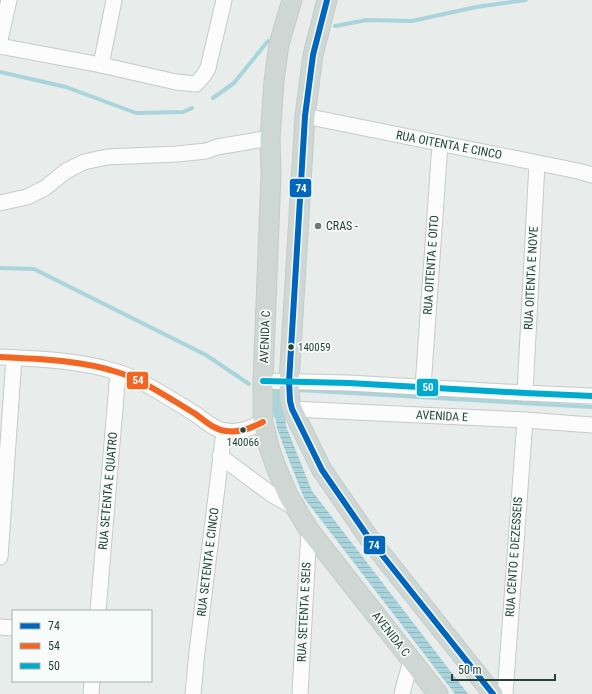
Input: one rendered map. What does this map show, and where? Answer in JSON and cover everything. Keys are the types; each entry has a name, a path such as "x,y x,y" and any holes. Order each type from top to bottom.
{"main road":[{"name":"AVENIDA C","path":"292,0 279,44 274,81 270,138 271,174 263,381 263,422 276,467 296,508 309,530 438,694"},
{"path":"327,0 313,55 305,116 289,382 290,401 292,409 322,470 371,541 493,694"},
{"path":"271,174 301,176"}],"street":[{"path":"0,40 9,0"},
{"path":"101,65 114,0"},
{"path":"0,46 101,65 176,82 196,84 208,68 224,0"},
{"name":"RUA OITENTA E CINCO","path":"305,116 578,171 592,176"},
{"path":"0,203 27,197 45,188 66,171 84,162 106,156 177,154 206,151 217,147 270,138"},
{"name":"RUA OITENTA E OITO","path":"423,387 440,144"},
{"name":"RUA OITENTA E NOVE","path":"525,393 537,163"},
{"path":"0,557 7,358 79,363 118,372 146,385 213,426 224,431 248,429 263,422"},
{"name":"RUA SETENTA E QUATRO","path":"98,610 118,372"},
{"path":"263,381 349,383 592,396"},
{"name":"AVENIDA E","path":"292,409 525,420 592,425"},
{"name":"RUA CENTO E DEZESSEIS","path":"505,694 525,420"},
{"name":"RUA SETENTA E CINCO","path":"193,694 224,431"},
{"path":"220,456 271,494 296,508"},
{"name":"RUA SETENTA E SEIS","path":"300,694 309,530"},
{"path":"0,627 12,628"},
{"path":"402,694 411,660"},
{"path":"91,694 92,682"}],"water":[{"path":"275,394 282,395 286,426 312,491 468,694 455,694 304,498 277,428 275,415"}],"waterway":[{"path":"335,26 367,20 412,21 476,7 526,0"},
{"path":"213,98 234,83 268,41"},
{"path":"0,72 66,87 136,113 183,112 192,108"},
{"path":"0,268 34,269 206,355 249,384"},
{"path":"279,388 280,413"},
{"path":"298,390 592,407"}],"transit line":[{"name":"74","path":"327,0 313,55 305,116 289,382 290,401 292,409 322,470 371,541 493,694"},
{"name":"54","path":"0,357 44,359 88,365 117,372 156,390 194,413 213,427 222,430 241,431 263,422"},
{"name":"50","path":"263,381 349,383 592,396"}],"place":[{"name":"CRAS -","path":"318,226"},
{"name":"140059","path":"291,347"},
{"name":"140066","path":"243,430"}]}
